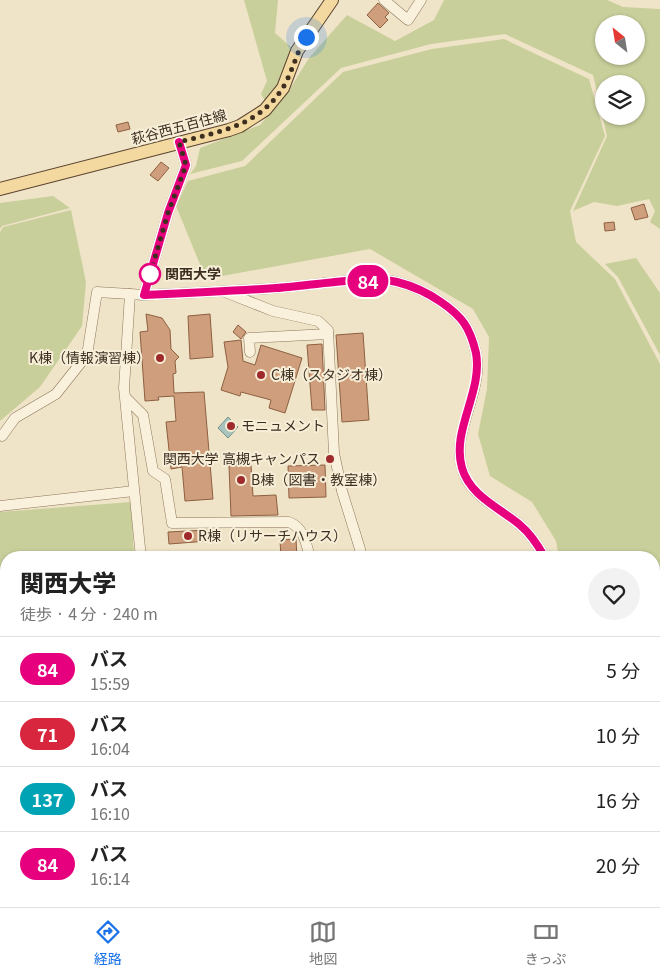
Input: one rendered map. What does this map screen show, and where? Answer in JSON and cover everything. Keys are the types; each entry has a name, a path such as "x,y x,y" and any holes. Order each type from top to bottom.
{"main road":[{"name":"萩谷西五百住線","path":"0,189 240,126 265,110 283,88 297,51 315,22 332,0"}],"street":[{"path":"384,0 408,20 421,0"},
{"path":"144,295 168,213 186,165 179,142"},
{"path":"2,436 15,418 56,394 87,355 97,292 144,295 372,280 396,282 428,293 459,314 470,333 476,356 476,374 459,444 462,469 474,492 522,526 535,540 541,551"},
{"path":"221,291 273,311 318,320 328,330 334,453 342,492 360,551"},
{"path":"130,294 124,364 140,551"},
{"path":"250,352 249,338 328,334"},
{"path":"126,398 143,415 153,471 164,479 172,523 290,522 298,525 308,551"},
{"path":"0,506 134,491"}],"green space":[{"path":"244,0 278,0 275,33 291,47 280,85 265,101 261,94 267,81"},
{"path":"444,0 607,0 623,7 660,9 660,229 650,222 655,211 649,199 617,206 594,202 573,211 607,136 604,125 645,125 645,75 595,75 595,84 593,75 505,34 431,44 341,68 242,161 190,174 196,166 200,148 260,125 288,92 309,58 347,15 395,41 434,20"},
{"path":"504,39 589,79 595,100 595,125 602,125 605,136 570,211 576,242 615,279 660,364 660,551 558,551 556,541 532,502 490,476 478,434 487,389 489,337 473,309 370,249 206,279 176,206 188,181 245,166 343,72 432,49"},
{"path":"53,196 70,208 2,226 0,229 0,203"},
{"path":"71,210 86,282 82,326 40,387 0,421 0,232 3,227"},
{"path":"636,258 660,293 660,355 618,277 605,264"},
{"path":"131,502 134,551 0,551 0,512"}],"water":[{"path":"228,417 238,427 228,438 218,428"}],"building":[{"path":"378,3 389,13 385,17 388,20 380,28 367,15"},
{"path":"128,122 130,129 118,132 116,125"},
{"path":"161,162 169,168 158,181 150,175"},
{"path":"644,204 648,217 635,220 631,208"},
{"path":"614,222 615,230 605,231 604,223"},
{"path":"146,314 162,318 170,330 171,349 179,357 175,361 176,373 173,374 174,393 204,392 213,499 185,501 182,467 171,469 166,422 176,421 174,396 158,397 159,400 145,401 140,332 148,331"},
{"name":"K棟（情報演習棟）","path":"210,314 213,357 190,359 188,316"},
{"path":"238,325 246,332 241,339 233,332"},
{"path":"363,333 369,420 342,422 336,335"},
{"name":"C棟（スタジオ棟）","path":"241,340 243,361 255,365 261,345 302,358 285,413 269,408 271,400 241,392 240,396 221,390 228,367 224,342"},
{"path":"322,344 325,410 312,410 307,345"},
{"name":"B棟（図書・教室棟）","path":"251,465 253,496 276,495 278,515 231,516 229,466"},
{"name":"B棟（図書・教室棟）","path":"325,465 326,497 289,498 288,466"},
{"name":"R棟（リサーチハウス）","path":"207,530 208,541 169,544 168,532"},
{"path":"296,539 297,551 281,551 280,540"}],"bus line":[{"name":"84","path":"179,142 186,165 168,213 144,295 277,288 372,280 396,282 428,293 459,314 470,333 476,356 476,374 459,444 462,469 474,492 522,526 535,540 541,551"}],"place":[{"name":"関西大学","path":"150,274"},
{"name":"K棟（情報演習棟）","path":"160,358"},
{"name":"C棟（スタジオ棟）","path":"261,375"},
{"name":"モニュメント","path":"231,426"},
{"name":"関西大学 高槻キャンパス","path":"330,459"},
{"name":"B棟（図書・教室棟）","path":"241,480"},
{"name":"R棟（リサーチハウス）","path":"188,536"}],"route":[{"path":"150,274 149,278 168,213 186,165 179,142 240,126 265,110 283,88 297,51 306,37"}]}
